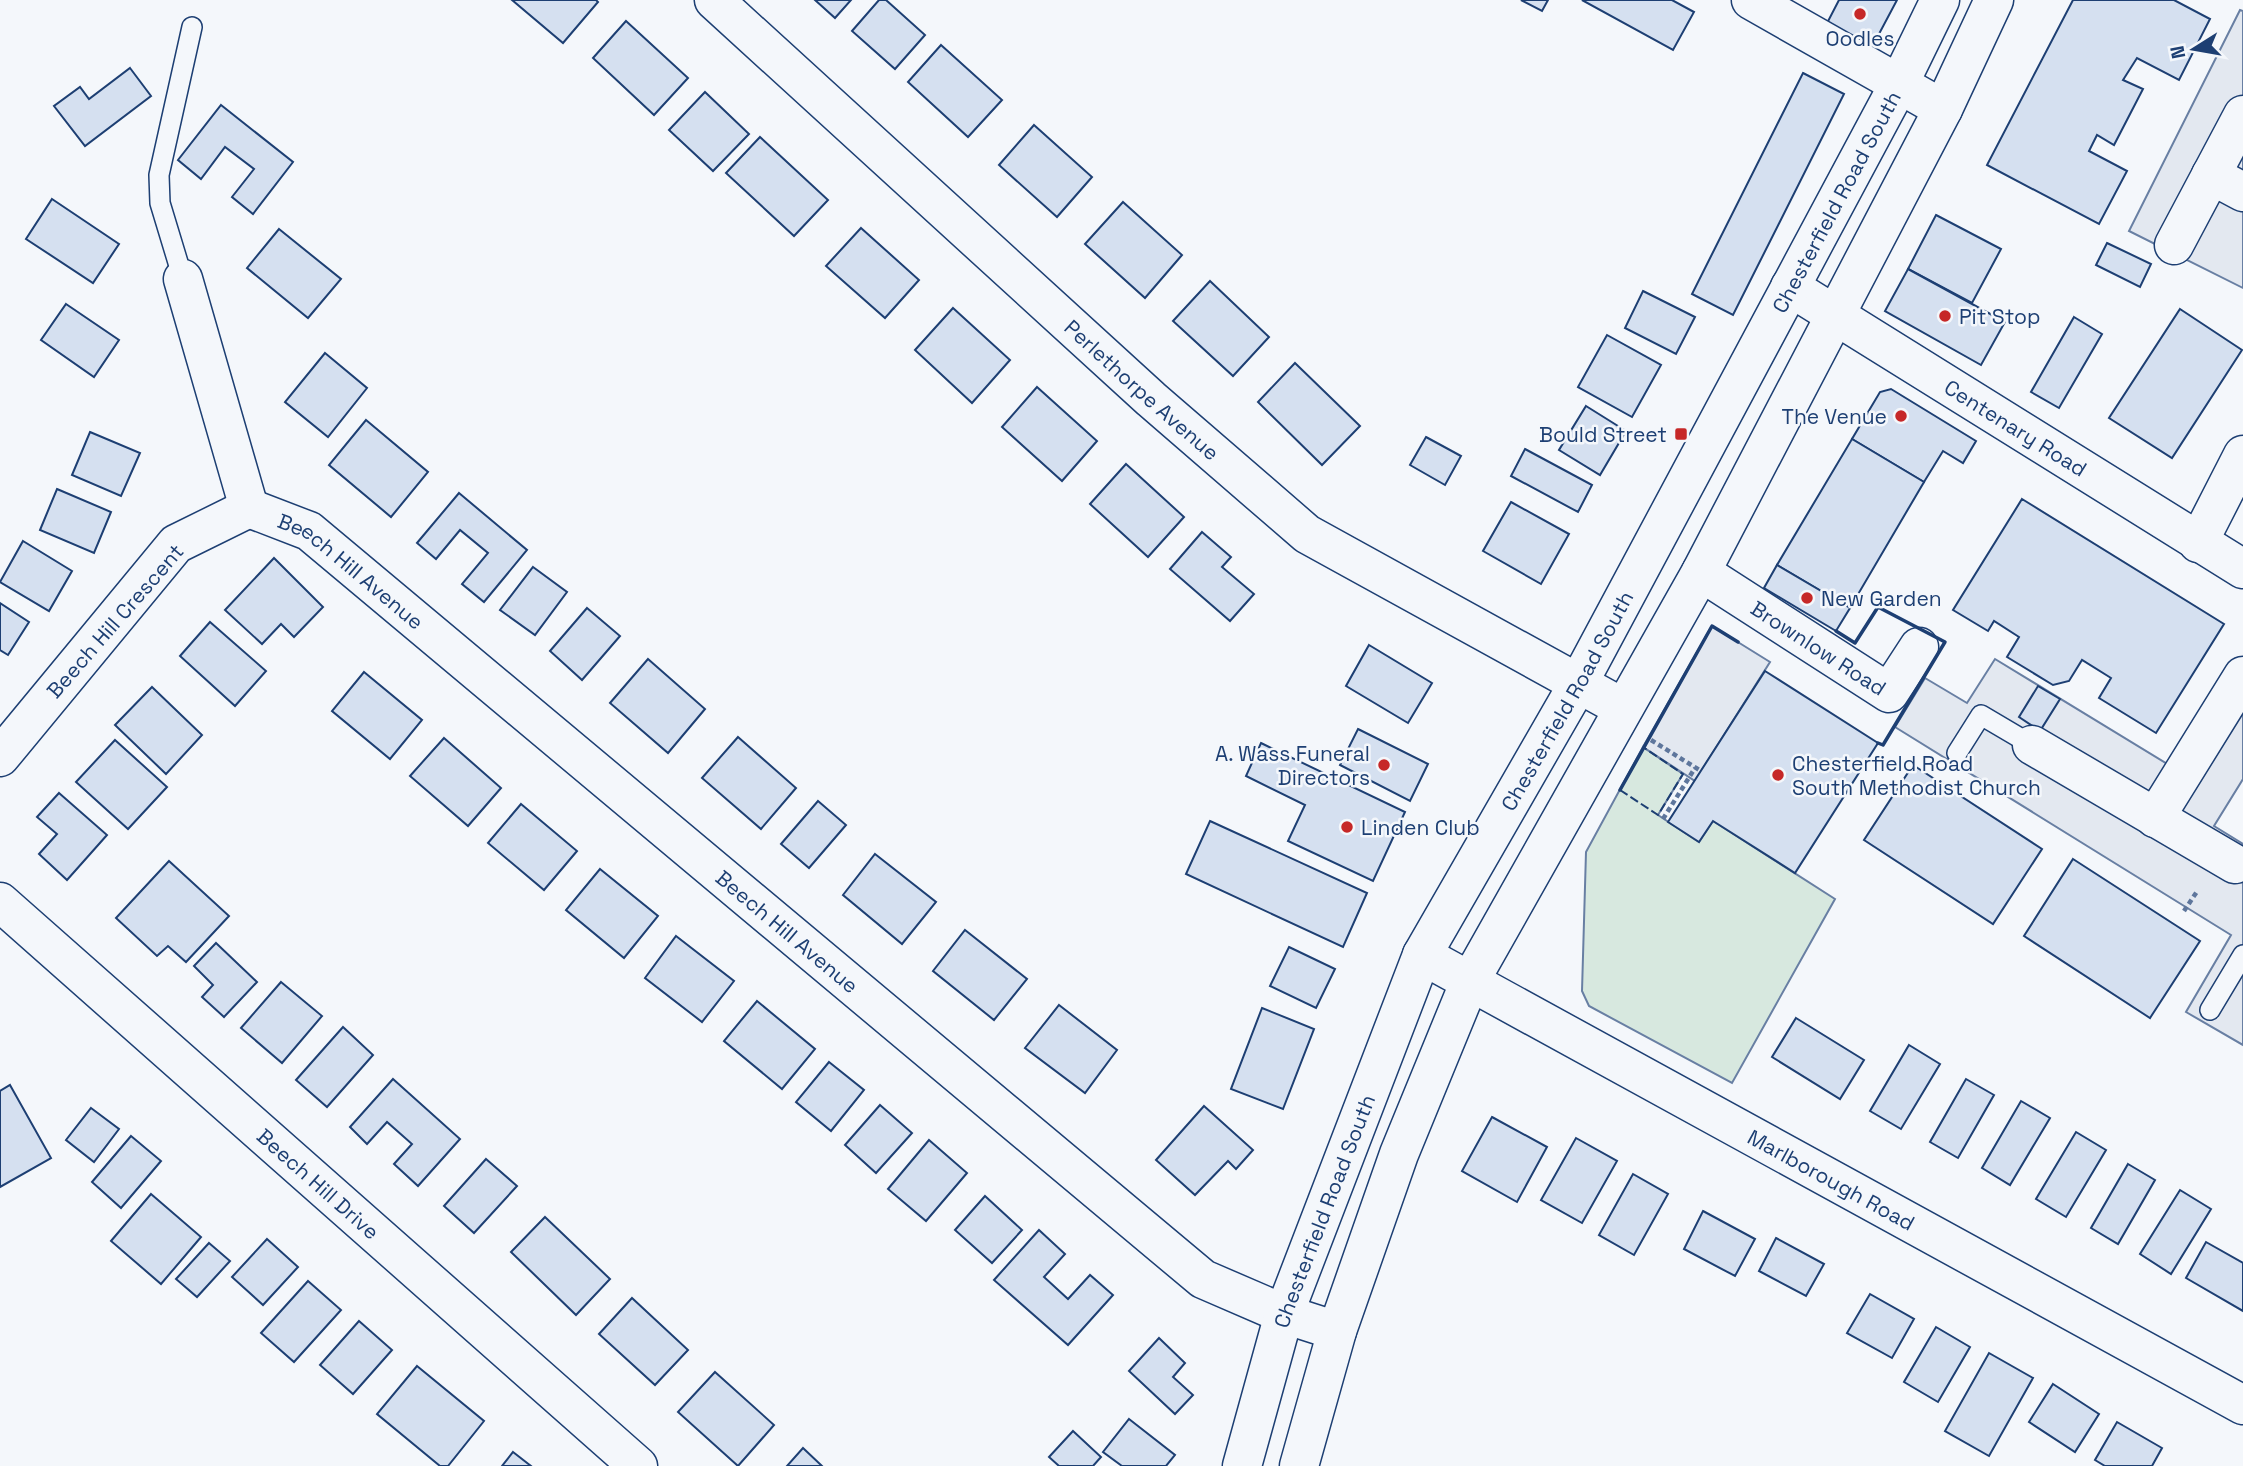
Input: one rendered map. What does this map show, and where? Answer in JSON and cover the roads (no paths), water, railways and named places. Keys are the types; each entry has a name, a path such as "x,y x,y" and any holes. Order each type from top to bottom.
{"street":[{"name":"Perlethorpe Avenue","path":"714,0 1151,399 1307,534 1577,684 1620,714"},
{"path":"1751,0 1943,109"},
{"name":"Chesterfield Road South","path":"1242,1466 1284,1314 1422,955 1577,684 1899,84 1940,0"},
{"path":"1299,1466 1337,1331 1399,1154 1470,981 1702,572 1943,109 1994,0"},
{"path":"2174,245 2227,184 2243,116"},
{"path":"183,279 249,508"},
{"name":"Centenary Road","path":"1790,287 2243,569"},
{"path":"2198,543 2243,456"},
{"name":"Beech Hill Crescent","path":"0,757 176,544 249,508"},
{"name":"Beech Hill Avenue","path":"249,508 309,531 1203,1279 1284,1314 1337,1331"},
{"name":"Brownlow Road","path":"1702,572 1889,693 1919,646"},
{"path":"2155,818 2243,676"},
{"path":"2032,745 2239,867"},
{"name":"Beech Hill Drive","path":"0,902 638,1466"},
{"name":"Marlborough Road","path":"1422,955 2243,1405"}],"lane":[{"path":"183,279 160,202 159,175 192,27"},
{"path":"1957,753 1981,715 2032,745"},
{"path":"2210,1010 2243,955"}],"place":[{"name":"Oodles","path":"1860,14"},
{"name":"Pit Stop","path":"1945,316"},
{"name":"The Venue","path":"1901,416"},
{"name":"Bould Street","path":"1681,434"},
{"name":"New Garden","path":"1807,598"},
{"name":"A. Wass Funeral Directors","path":"1384,765"},
{"name":"Chesterfield Road South Methodist Church","path":"1778,775"},
{"name":"Linden Club","path":"1347,827"}]}
